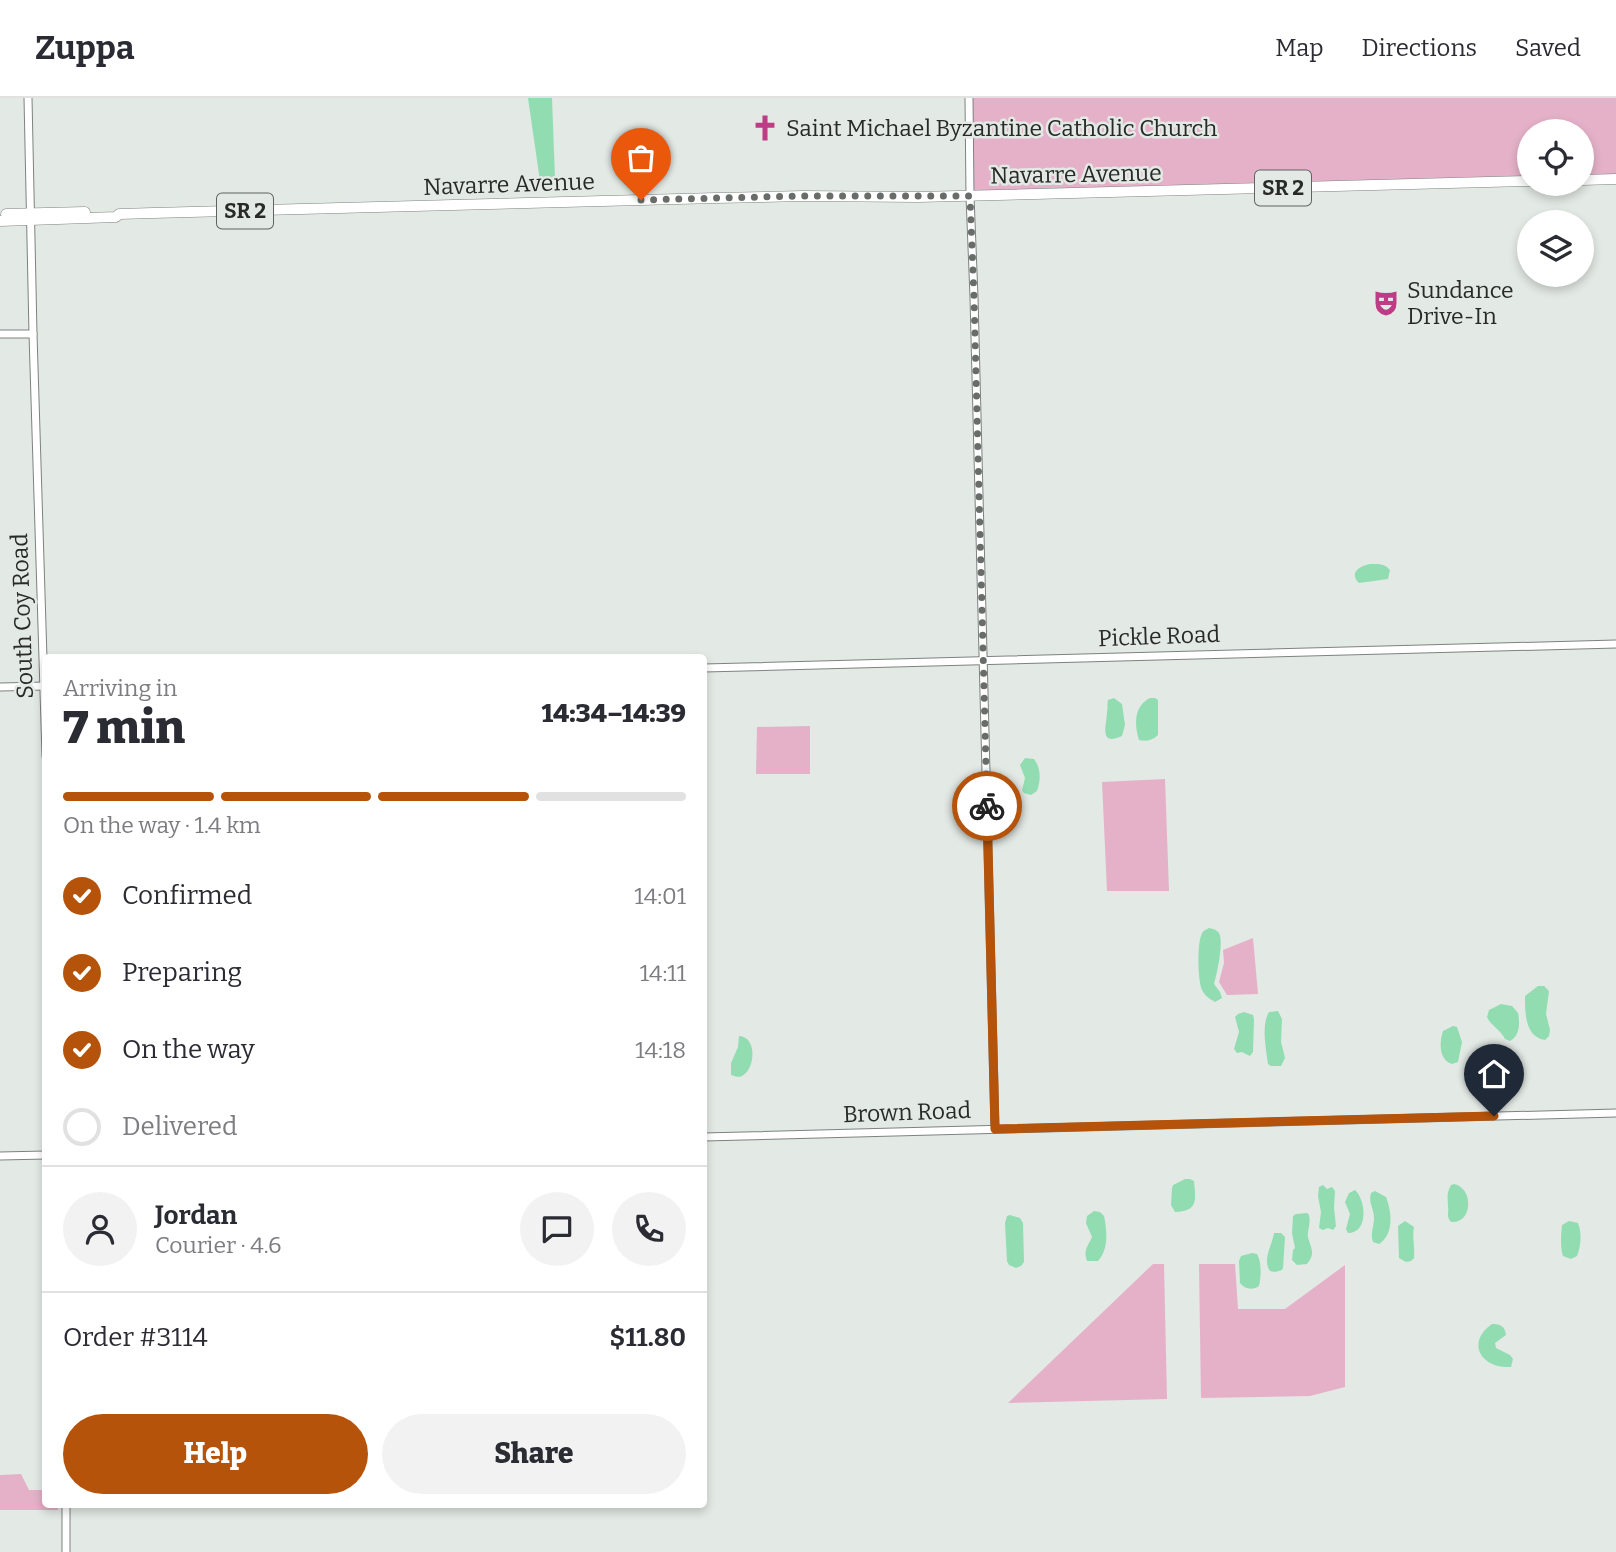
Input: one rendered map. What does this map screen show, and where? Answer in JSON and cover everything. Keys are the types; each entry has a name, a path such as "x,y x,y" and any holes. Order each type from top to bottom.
{"highway":[{"path":"1594,180 1616,179"},
{"name":"Navarre Avenue","path":"0,221 114,213 780,196 970,196 1517,181"},
{"name":"Navarre Avenue","path":"0,214 116,218 114,213"}],"street":[{"name":"South Coy Road","path":"29,98 33,334 44,654"},
{"path":"969,98 995,1129"},
{"path":"0,334 33,334"},
{"name":"Pickle Road","path":"707,668 1616,644"},
{"path":"0,687 42,686"},
{"name":"Brown Road","path":"707,1137 1616,1113"},
{"path":"0,1156 42,1155"},
{"path":"66,1508 66,1552"}],"shaded area":[{"path":"528,98 552,98 555,179 548,185 542,185 540,181"},
{"path":"969,98 1616,98 1616,179 1594,180 1594,119 1517,119 1517,181 970,196"},
{"path":"1381,564 1388,568 1388,579 1359,583 1355,573 1362,566"},
{"path":"1114,698 1122,704 1125,725 1122,736 1110,739 1106,733 1108,700"},
{"path":"1150,698 1158,700 1158,735 1149,740 1139,740 1136,728 1138,711"},
{"path":"810,726 810,774 756,774 757,727"},
{"path":"1025,758 1034,759 1039,770 1037,791 1031,795 1022,790 1025,778 1020,765"},
{"path":"1165,779 1169,891 1107,891 1102,782"},
{"path":"1209,928 1219,933 1221,943 1214,984 1222,998 1215,1002 1202,990 1199,972 1200,941 1203,932"},
{"path":"1253,938 1258,994 1227,995 1219,982 1224,963 1223,950"},
{"path":"1538,986 1544,986 1549,991 1546,1014 1550,1030 1545,1040 1533,1034 1526,1017 1525,996"},
{"path":"1501,1004 1512,1006 1518,1013 1517,1033 1510,1041 1505,1039 1487,1017 1489,1010"},
{"path":"1278,1011 1282,1019 1281,1042 1285,1058 1281,1066 1271,1066 1268,1064 1266,1051 1265,1024 1269,1012"},
{"path":"1244,1012 1253,1015 1254,1019 1253,1052 1250,1056 1237,1053 1234,1049 1239,1032 1235,1017"},
{"path":"1457,1027 1462,1042 1458,1062 1452,1064 1442,1055 1441,1041 1443,1031"},
{"path":"739,1036 749,1042 752,1061 746,1073 738,1077 731,1075 731,1063 738,1047"},
{"path":"1185,1179 1194,1181 1194,1204 1188,1210 1175,1212 1171,1205 1172,1188"},
{"path":"1454,1184 1465,1192 1468,1205 1464,1217 1451,1222 1448,1216 1448,1191"},
{"path":"1323,1185 1327,1189 1332,1187 1335,1191 1336,1226 1333,1230 1319,1228 1321,1212 1318,1196 1319,1187"},
{"path":"1355,1190 1362,1201 1364,1215 1360,1228 1348,1233 1346,1229 1350,1214 1345,1202 1349,1193"},
{"path":"1375,1191 1386,1197 1390,1209 1389,1229 1379,1244 1373,1242 1372,1236 1374,1218 1370,1197"},
{"path":"1094,1211 1104,1216 1106,1245 1098,1261 1087,1261 1086,1251 1092,1237 1086,1223 1087,1216"},
{"path":"1307,1213 1312,1254 1307,1264 1297,1265 1292,1260 1295,1248 1293,1216"},
{"path":"1010,1215 1020,1218 1023,1223 1024,1262 1016,1268 1007,1261 1005,1223"},
{"path":"1405,1221 1414,1227 1414,1258 1406,1262 1399,1258 1398,1226"},
{"path":"1569,1221 1578,1223 1580,1235 1577,1256 1571,1259 1563,1256 1561,1245 1562,1225"},
{"path":"1274,1233 1281,1233 1285,1237 1283,1268 1275,1272 1270,1271 1267,1262"},
{"path":"1252,1253 1259,1258 1260,1278 1259,1286 1249,1289 1240,1283 1239,1261 1241,1256"},
{"path":"1153,1264 1164,1264 1167,1399 1008,1403"},
{"path":"1199,1264 1235,1264 1238,1309 1285,1309 1345,1265 1345,1387 1310,1396 1201,1398"},
{"path":"1492,1324 1505,1329 1506,1335 1495,1343 1496,1348 1513,1359 1511,1367 1492,1364 1480,1353 1480,1339"},
{"path":"21,1474 29,1490 42,1490 42,1508 58,1510 0,1510 0,1475"}],"way so far":[{"path":"641,200 970,196 987,806"}],"place":[{"name":"Saint Michael Byzantine Catholic Church","path":"765,128"},
{"name":"Sundance Drive-In","path":"1386,303"}],"route":[{"path":"987,806 995,1129 1494,1116"}]}
